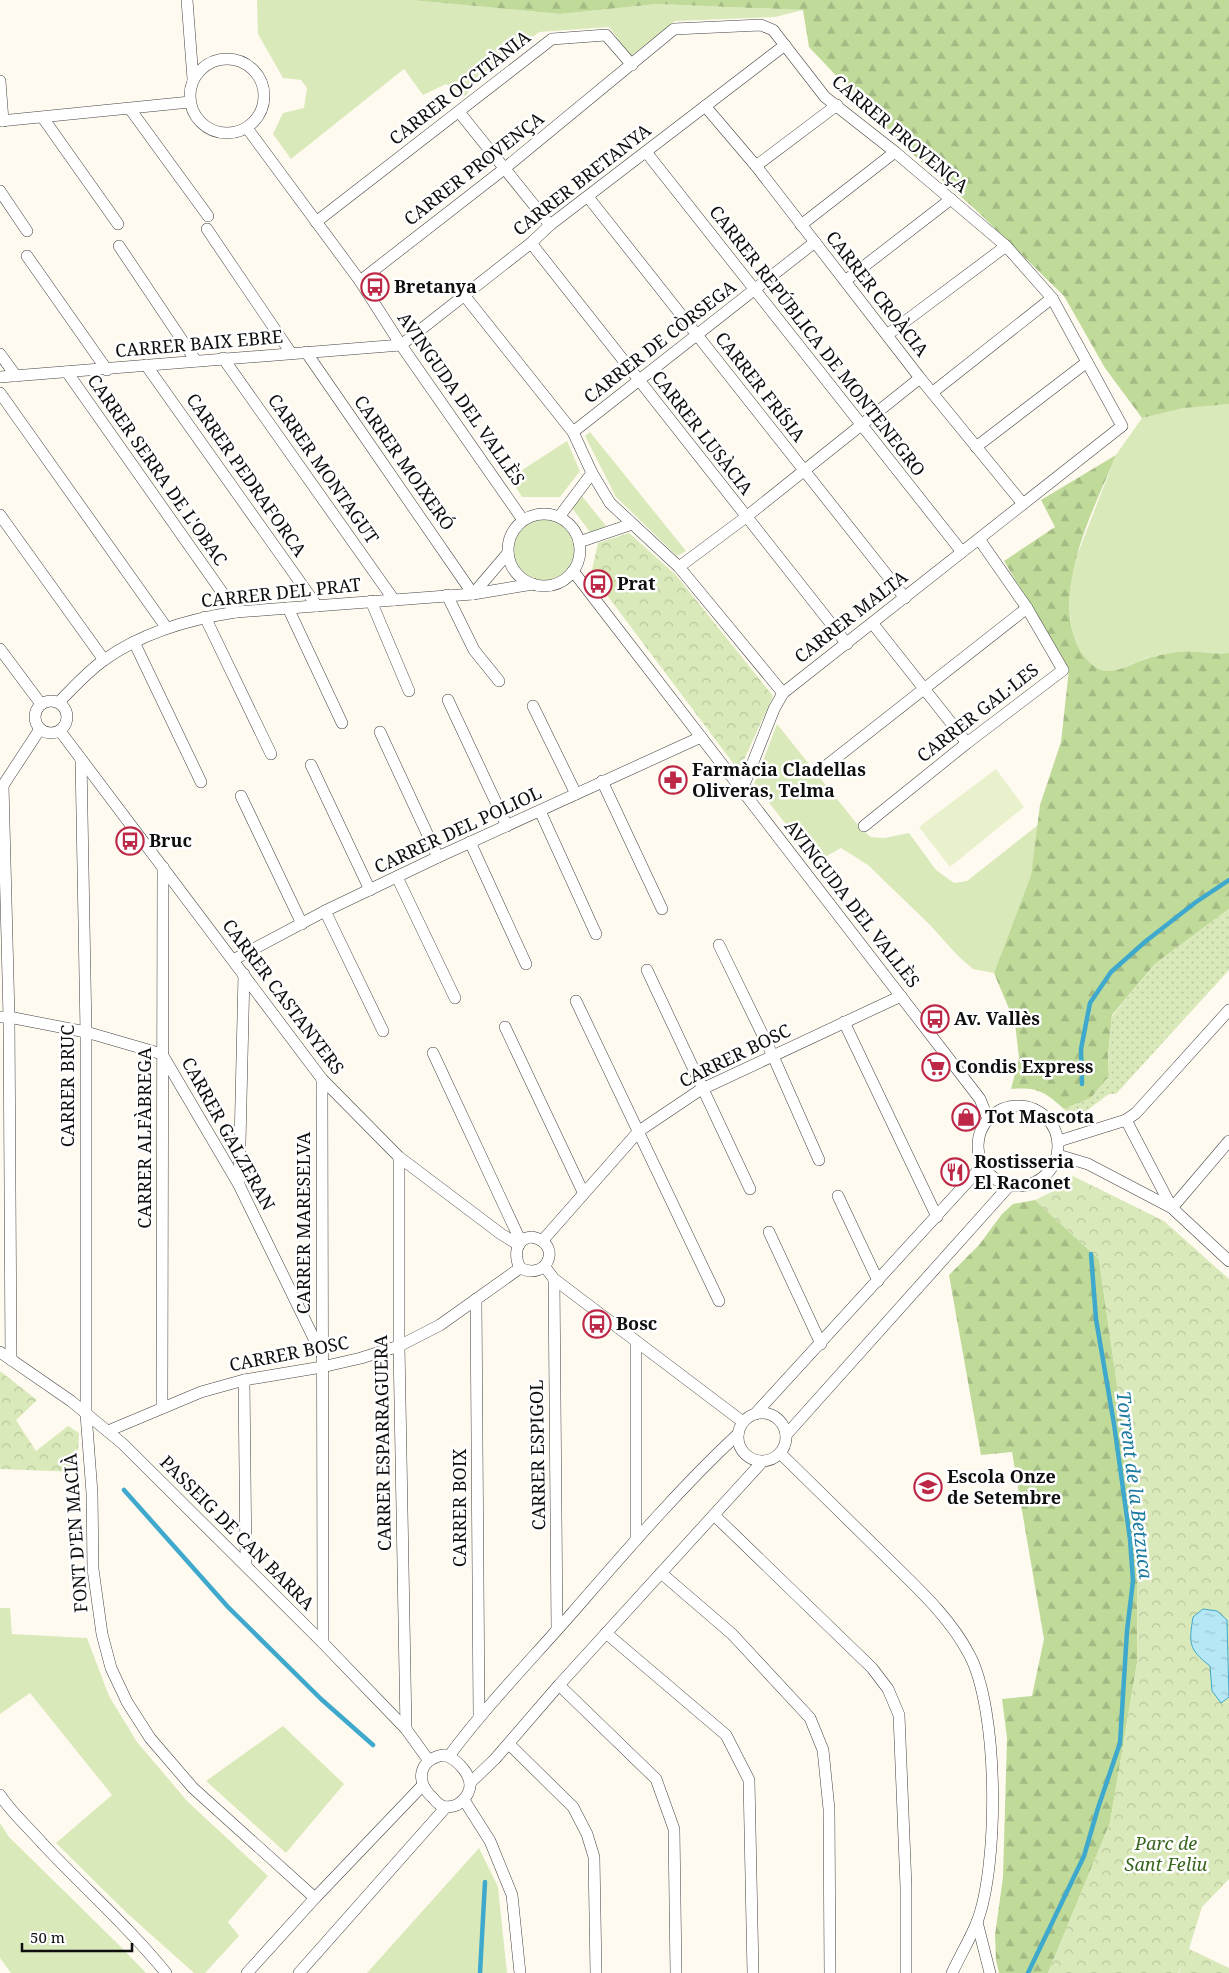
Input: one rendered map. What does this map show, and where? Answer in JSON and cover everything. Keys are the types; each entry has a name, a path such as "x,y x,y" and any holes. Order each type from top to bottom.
{"street":[{"path":"187,0 193,79"},
{"name":"CARRER PROVENÇA","path":"360,281 504,169 674,29 761,25 774,30 825,97 896,152 1006,246 1052,298 1122,426"},
{"name":"CARRER OCCITÀNIA","path":"316,222 552,39 606,36 632,65"},
{"name":"CARRER BRETANYA","path":"401,345 531,243 550,225 785,45"},
{"path":"234,58 253,68 261,78 265,94 260,114 247,128 230,134 219,133 205,126 193,113 190,102 190,85 193,79 198,71 213,60 234,58"},
{"path":"0,81 2,121 190,102"},
{"path":"756,166 837,105"},
{"name":"CARRER CROÀCIA","path":"705,106 756,166 920,378 1023,504"},
{"path":"130,109 208,216"},
{"path":"459,112 550,225"},
{"path":"43,118 118,224"},
{"name":"AVINGUDA DEL VALLÈS","path":"247,128 360,281 401,345 523,520"},
{"name":"CARRER REPÚBLICA DE MONTENEGRO","path":"646,152 962,552"},
{"path":"801,225 896,152"},
{"path":"0,192 27,231"},
{"name":"CARRER FRÍSIA","path":"588,197 905,598"},
{"path":"845,281 950,199"},
{"path":"207,229 291,354"},
{"name":"CARRER DE CÒRSEGA","path":"573,432 815,242"},
{"name":"CARRER LUSÀCIA","path":"531,243 848,644"},
{"path":"119,246 196,361"},
{"path":"887,335 1006,246"},
{"path":"27,256 107,370"},
{"path":"464,295 573,432 592,473 610,503 679,567 783,693"},
{"path":"933,392 1052,298"},
{"name":"CARRER BAIX EBRE","path":"0,377 107,370 222,358 401,345"},
{"name":"CARRER MOIXERÓ","path":"306,352 473,594"},
{"path":"0,354 16,376"},
{"name":"CARRER MONTAGUT","path":"222,358 394,600"},
{"path":"976,447 1087,362"},
{"name":"CARRER PEDRAFORCA","path":"146,365 318,606"},
{"name":"CARRER SERRA DE L'OBAC","path":"67,372 236,612"},
{"path":"679,567 746,517 920,378"},
{"path":"0,393 166,627"},
{"name":"CARRER MALTA","path":"742,790 774,709 783,693 848,644 1122,426"},
{"path":"559,516 592,473"},
{"path":"546,513 559,516 575,530 579,542 577,565 570,575 560,583 548,586 533,584 517,574 510,564 508,543 512,532 523,520 533,515 546,513"},
{"path":"0,515 104,660"},
{"path":"579,542 632,524"},
{"name":"CARRER GAL·LES","path":"864,826 967,742 1063,670 1027,608 979,539"},
{"path":"473,594 508,552"},
{"name":"AVINGUDA DEL VALLÈS","path":"573,571 980,1099 988,1119"},
{"name":"CARRER DEL PRAT","path":"59,702 104,660 134,642 166,627 206,617 236,612 473,594 533,584"},
{"path":"447,595 474,650 499,681"},
{"path":"370,602 409,691"},
{"path":"288,608 342,723"},
{"path":"822,769 1027,608"},
{"path":"206,617 270,754"},
{"path":"872,624 967,742"},
{"path":"134,642 201,782"},
{"path":"0,649 41,704"},
{"path":"50,700 59,702 66,710 66,722 60,730 50,733 40,729 35,719 35,713 41,704 50,700"},
{"path":"448,700 508,826"},
{"path":"533,706 576,794"},
{"path":"11,1360 4,1017 2,788 40,729"},
{"name":"CARRER CASTANYERS","path":"60,730 322,1079 399,1157 501,1234 520,1243"},
{"path":"380,732 438,857"},
{"name":"CARRER DEL POLIOL","path":"233,960 325,911 396,877 701,737"},
{"name":"CARRER BRUC","path":"81,759 86,1032 86,1414"},
{"path":"311,764 370,890"},
{"path":"602,782 662,909"},
{"path":"241,796 302,924"},
{"path":"540,811 596,934"},
{"path":"470,842 526,964"},
{"name":"CARRER ALFÀBREGA","path":"162,1408 163,868"},
{"path":"396,877 455,998"},
{"path":"325,911 383,1031"},
{"path":"719,945 773,1056 819,1160"},
{"path":"647,970 750,1189"},
{"path":"239,1185 244,974"},
{"name":"CARRER BOSC","path":"543,1240 583,1192 639,1131 704,1088 901,996"},
{"path":"576,1001 719,1301"},
{"path":"1059,1141 1126,1120 1146,1102 1229,1010"},
{"name":"CARRER GALZERAN","path":"4,1017 86,1032 162,1054 239,1185 322,1355"},
{"path":"844,1022 937,1217"},
{"path":"505,1027 583,1192"},
{"path":"433,1053 520,1243 516,1259 520,1268 530,1272 538,1271 544,1267 548,1261 549,1249 543,1240 528,1237 520,1243"},
{"name":"CARRER MARESELVA","path":"322,1079 322,1367"},
{"path":"1011,1106 1024,1106 1037,1110 1047,1118 1055,1129 1059,1141 1058,1155 1050,1171 1042,1179 1021,1187 1009,1186 998,1182 983,1165 978,1150 980,1133 988,1119 998,1111 1011,1106"},
{"path":"1126,1120 1172,1208"},
{"path":"1172,1208 1229,1141"},
{"path":"1058,1155 1088,1164 1172,1208 1229,1261"},
{"name":"CARRER ESPARRAGUERA","path":"399,1157 399,1346 406,1730"},
{"path":"755,1414 765,1413 778,1418 784,1426 787,1439 781,1454 773,1459 762,1462 753,1460 743,1452 738,1442 738,1434 743,1422 755,1414 821,1344 983,1165"},
{"path":"786,1435 1009,1186"},
{"path":"838,1196 878,1281"},
{"path":"768,1232 821,1344"},
{"path":"544,1267 554,1280 743,1422"},
{"name":"CARRER BOSC","path":"108,1431 201,1392 244,1380 322,1367 361,1358 399,1346 440,1326 476,1298 520,1268"},
{"name":"CARRER ESPIGOL","path":"554,1280 558,1629"},
{"name":"CARRER BOIX","path":"476,1298 479,1716"},
{"path":"636,1341 636,1540"},
{"name":"PASSEIG DE CAN BARRA","path":"0,1352 71,1401 108,1431 323,1642 406,1730 429,1761"},
{"path":"322,1367 323,1642"},
{"path":"244,1380 246,1565"},
{"name":"FONT D'EN MACIÀ","path":"86,1414 92,1493 93,1569 102,1634 111,1668 127,1702 150,1738 194,1788 315,1898"},
{"path":"449,1756 479,1716 636,1540 710,1460 738,1434"},
{"path":"781,1454 943,1614 970,1655 984,1699 992,1765 991,1837 986,1886 977,1922 952,1973"},
{"path":"470,1783 509,1744 559,1685 762,1462"},
{"path":"714,1515 872,1668 888,1689 898,1715 906,1887 906,1973"},
{"path":"661,1573 732,1634 810,1718 822,1750 829,1808 830,1973"},
{"path":"606,1633 726,1735 749,1780 753,1973"},
{"path":"559,1685 656,1779 674,1829 676,1973"},
{"path":"509,1744 573,1807 588,1834 594,1857 596,1973"},
{"path":"435,1756 449,1756 459,1763 470,1783 469,1792 464,1800 458,1805 446,1807 438,1804 422,1786 421,1779 424,1767 435,1756"},
{"path":"247,1973 315,1898 422,1786"},
{"path":"0,1795 7,1806 54,1856 141,1942 166,1973"},
{"path":"464,1800 490,1841 512,1895 520,1973"},
{"path":"299,1973 446,1807"},
{"path":"977,1922 990,1973"}],"green space":[{"path":"257,0 411,0 560,14 657,4 803,10 775,17 675,21 631,56 609,27 539,32 474,85 465,96 446,84 423,95 404,69 291,159 273,134 283,113 304,108 307,88 301,80 283,78 258,34"},
{"path":"411,0 1229,0 1229,404 1184,408 1142,418 1105,368 1064,296 976,210 898,141 809,47 803,10 657,4 560,14"},
{"path":"1229,404 1229,653 1175,652 1150,657 1110,671 1092,666 1082,656 1072,626 1070,608 1071,576 1074,563 1116,455 1142,418 1184,408"},
{"path":"590,432 686,551 677,556 616,497 585,436"},
{"path":"567,441 580,471 560,497 522,497 504,469 519,472"},
{"path":"1116,455 1096,501 1078,552 1069,604 1072,628 1080,651 1085,658 1095,667 1106,671 1120,669 1151,657 1176,652 1229,653 1229,909 1155,964 1112,1015 1108,1057 1109,1076 1091,1098 1064,1109 1040,1092 1027,1089 1011,1089 1019,1058 1015,1023 994,973 1031,875 1040,805 1061,742 1069,669 1004,561 1055,527 1041,500"},
{"path":"582,496 606,526 590,532 572,508"},
{"path":"538,520 550,520 566,528 572,538 574,550 572,562 566,572 550,580 538,580 522,572 514,556 514,544 522,528"},
{"path":"629,533 676,575 773,696 739,771 591,574 598,543"},
{"path":"777,724 861,829 871,837 884,838 909,833 936,870 954,883 967,881 1038,825 1031,875 994,973 973,969 868,865 841,848 816,862 754,784"},
{"path":"996,769 1024,807 950,867 919,827"},
{"path":"1229,909 1229,970 1116,1094 1109,1094 1074,1120 1064,1109 1091,1098 1109,1076 1108,1057 1112,1016 1155,964"},
{"name":"Parc de Sant Feliu","path":"1073,1176 1164,1221 1229,1279 1229,1879 1202,1907 1189,1949 1229,1968 1229,1973 1179,1973 1182,1966 1178,1973 1048,1973 1110,1823 1137,1663 1138,1531 1099,1259 1035,1200 1058,1189"},
{"path":"1035,1200 1099,1259 1138,1531 1137,1663 1110,1823 1048,1973 999,1973 996,1960 995,1935 1003,1877 1007,1738 1002,1699 1032,1696 1044,1639 1012,1452 981,1455 949,1275 979,1245 1002,1214 1013,1204"},
{"path":"0,1371 37,1400 16,1420 36,1451 68,1426 79,1433 77,1472 0,1469"},
{"path":"0,1608 10,1608 12,1634 87,1638 109,1696 137,1742 188,1802 268,1876 228,1922 239,1936 205,1973 194,1973 128,1914 56,1843 112,1795 30,1693 0,1714"},
{"path":"283,1726 344,1784 286,1853 206,1781"},
{"path":"0,1823 9,1837 146,1973 11,1973 0,1958"},
{"path":"479,1848 498,1887 507,1973 367,1973"}],"water":[{"path":"1203,1609 1217,1611 1227,1620 1229,1697 1221,1703 1212,1691 1210,1666 1198,1655 1192,1645 1193,1617"}],"waterway":[{"name":"Torrent de la Betzuca","path":"1082,1084 1081,1049 1090,1003 1111,972 1146,941 1196,902 1229,880"},
{"name":"Torrent de la Betzuca","path":"1028,1973 1084,1856 1120,1743 1127,1631 1133,1581 1130,1539 1114,1424 1096,1319 1091,1254"},
{"path":"124,1490 228,1607 321,1699 373,1745"},
{"path":"480,1973 485,1882"}],"place":[{"name":"Bretanya","path":"375,287"},
{"name":"Prat","path":"598,584"},
{"name":"Farmàcia Cladellas Oliveras, Telma","path":"673,780"},
{"name":"Bruc","path":"130,841"},
{"name":"Av. Vallès","path":"935,1019"},
{"name":"Condis Express","path":"936,1067"},
{"name":"Tot Mascota","path":"966,1117"},
{"name":"Rostisseria El Raconet","path":"955,1172"},
{"name":"Bosc","path":"597,1324"},
{"name":"Escola Onze de Setembre","path":"928,1487"}]}
